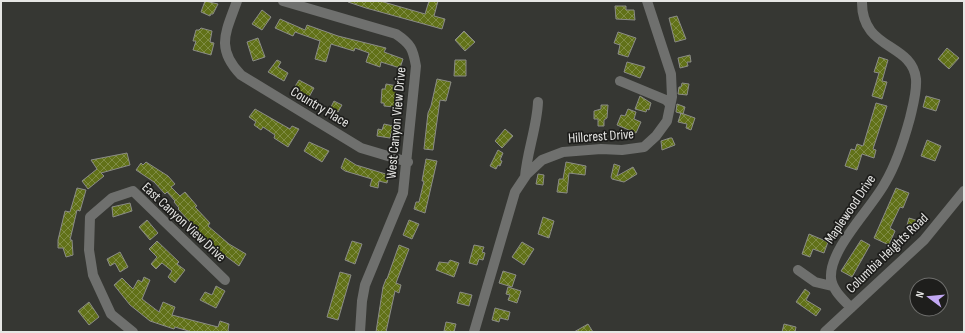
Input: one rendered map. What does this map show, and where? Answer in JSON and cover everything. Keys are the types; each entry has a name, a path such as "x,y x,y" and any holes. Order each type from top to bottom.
{"street":[{"name":"Country Place","path":"237,1 227,31 225,47 227,60 241,75 361,148 408,162"},
{"name":"West Canyon View Drive","path":"283,1 396,34 408,42 413,52 416,66 408,132 408,162 403,193 365,285 362,301 360,332"},
{"name":"Hillcrest Drive","path":"474,332 515,192 525,177 542,160 563,152 601,149 622,150 644,147 656,136 667,121 672,96 671,74 647,1"},
{"name":"Maplewood Drive","path":"832,286 832,265 838,250 874,202 886,181 899,152 915,95 916,78 913,70 903,57 874,36 868,29 862,11 862,1"},
{"path":"620,81 666,100 670,104"},
{"path":"525,177 528,153 538,113 538,102"},
{"name":"East Canyon View Drive","path":"133,332 111,314 93,275 89,250 90,217 112,198 133,191 225,280"},
{"name":"Columbia Heights Road","path":"825,332 924,240 964,191"},
{"path":"798,270 815,282 832,286 851,308"}],"building":[{"path":"205,1 218,4 213,14 210,16 201,12"},
{"path":"348,1 380,1 425,14 429,1 438,1 434,16 445,19 442,29 366,8"},
{"path":"615,6 626,6 626,10 634,10 635,20 616,19"},
{"path":"262,10 271,17 262,30 252,24"},
{"path":"677,16 686,39 675,42 669,18"},
{"path":"280,19 305,30 307,25 338,36 386,48 384,52 403,59 400,68 381,62 380,67 366,62 369,53 355,48 354,51 331,44 326,62 315,59 320,41 295,32 293,36 275,28"},
{"path":"201,28 212,31 210,42 214,43 211,55 193,50 196,41 193,41 196,30"},
{"path":"464,31 475,42 465,51 455,40"},
{"path":"618,32 636,38 628,57 618,54 620,45 614,43"},
{"path":"258,38 265,57 253,61 247,42"},
{"path":"947,48 959,58 949,69 938,59"},
{"path":"690,55 691,62 687,62 688,66 680,68 678,58"},
{"path":"879,57 888,60 882,81 887,82 882,99 872,96 879,73 874,72"},
{"path":"277,60 281,62 278,67 288,73 284,81 268,72"},
{"path":"455,60 466,60 466,76 454,76"},
{"path":"627,62 645,67 640,78 624,72"},
{"path":"437,79 451,82 446,101 440,100 433,150 424,149 428,113"},
{"path":"299,80 314,88 309,97 294,88"},
{"path":"682,83 689,84 687,95 678,94 679,87 681,87"},
{"path":"386,84 398,86 394,107 384,106 384,103 381,103 382,89 385,89"},
{"path":"640,96 651,103 649,110 647,109 646,112 635,109"},
{"path":"926,96 940,100 936,111 923,107"},
{"path":"334,101 342,105 338,112 331,107"},
{"path":"876,103 887,106 873,149 876,150 874,158 862,154 857,170 845,166 851,149 855,150 857,144 863,146"},
{"path":"677,104 685,107 683,114 676,112"},
{"path":"601,105 608,105 607,118 604,120 604,126 598,126 598,119 594,119 594,111 601,109"},
{"path":"255,109 290,129 292,126 299,129 288,147 274,138 275,135 263,127 261,130 254,125 256,122 249,117"},
{"path":"628,109 636,112 634,119 641,122 636,133 617,125 621,115 625,116"},
{"path":"681,113 695,118 691,130 686,128 687,124 678,122"},
{"path":"384,124 393,126 390,138 377,136 378,129 382,130"},
{"path":"505,129 513,136 502,148 495,141"},
{"path":"672,138 675,145 662,150 661,141"},
{"path":"927,140 941,146 935,161 921,156"},
{"path":"309,142 329,151 322,162 304,151"},
{"path":"498,150 503,153 500,160 502,161 500,166 498,165 496,169 490,166"},
{"path":"127,153 130,165 101,173 104,176 88,189 82,181 97,169 91,160"},
{"path":"345,158 356,165 389,175 387,183 379,181 378,188 370,186 372,179 345,171 341,168"},
{"path":"426,159 437,161 425,213 414,209 416,202 419,202 424,181 422,181"},
{"path":"146,162 168,176 175,184 171,187 180,196 185,192 197,206 195,207 210,223 208,226 229,244 246,254 239,266 211,245 178,209 179,208 174,202 175,201 167,192 165,194 154,182 136,170 141,163 143,165"},
{"path":"566,162 586,166 585,175 569,173 567,193 557,192 559,179 563,179"},
{"path":"614,164 620,166 617,176 633,167 637,174 624,182 612,179 611,177"},
{"path":"538,174 544,175 543,185 536,184"},
{"path":"77,188 86,190 80,211 77,210 70,240 72,240 73,255 66,257 63,248 58,248 58,240 65,211 70,212"},
{"path":"896,188 909,193 903,208 900,207 890,228 895,231 889,245 874,238"},
{"path":"130,203 132,211 113,217 112,207"},
{"path":"543,217 554,221 549,238 538,234"},
{"path":"909,218 919,221 916,232 906,229"},
{"path":"147,220 158,233 150,240 139,227"},
{"path":"409,220 419,224 412,239 403,235"},
{"path":"809,234 828,242 824,253 813,249 810,257 802,254"},
{"path":"861,240 870,245 852,277 841,271"},
{"path":"157,241 179,262 177,264 185,270 175,283 168,277 172,271 162,263 156,269 151,264 157,257 149,249"},
{"path":"352,241 362,244 355,264 345,260"},
{"path":"522,242 534,249 524,265 512,257"},
{"path":"399,245 409,249 396,283 401,285 399,293 395,291 386,332 376,332 383,287"},
{"path":"474,245 484,247 482,252 485,253 483,260 479,259 477,265 469,263"},
{"path":"120,252 128,267 120,272 115,263 110,266 107,259"},
{"path":"450,260 459,263 454,277 436,270 439,262 448,263"},
{"path":"503,271 516,275 512,287 499,283"},
{"path":"340,272 351,275 338,320 327,317"},
{"path":"144,277 150,280 142,299 159,312 163,302 175,307 172,315 218,327 220,321 229,324 229,332 192,332 175,327 174,329 150,321 130,305 114,285 122,278 133,289 138,280 142,282"},
{"path":"216,286 225,291 216,308 200,300 205,292 212,295"},
{"path":"508,287 521,291 517,303 508,300 510,295 506,294"},
{"path":"805,289 810,293 806,300 821,309 816,316 796,302"},
{"path":"460,292 472,295 469,306 457,303"},
{"path":"89,302 99,317 89,325 78,311"},
{"path":"495,308 510,312 508,320 500,318 499,322 492,320"},
{"path":"446,322 456,324 454,332 444,331"},
{"path":"588,324 593,332 574,332"},
{"path":"784,324 796,327 795,332 782,332"}]}
